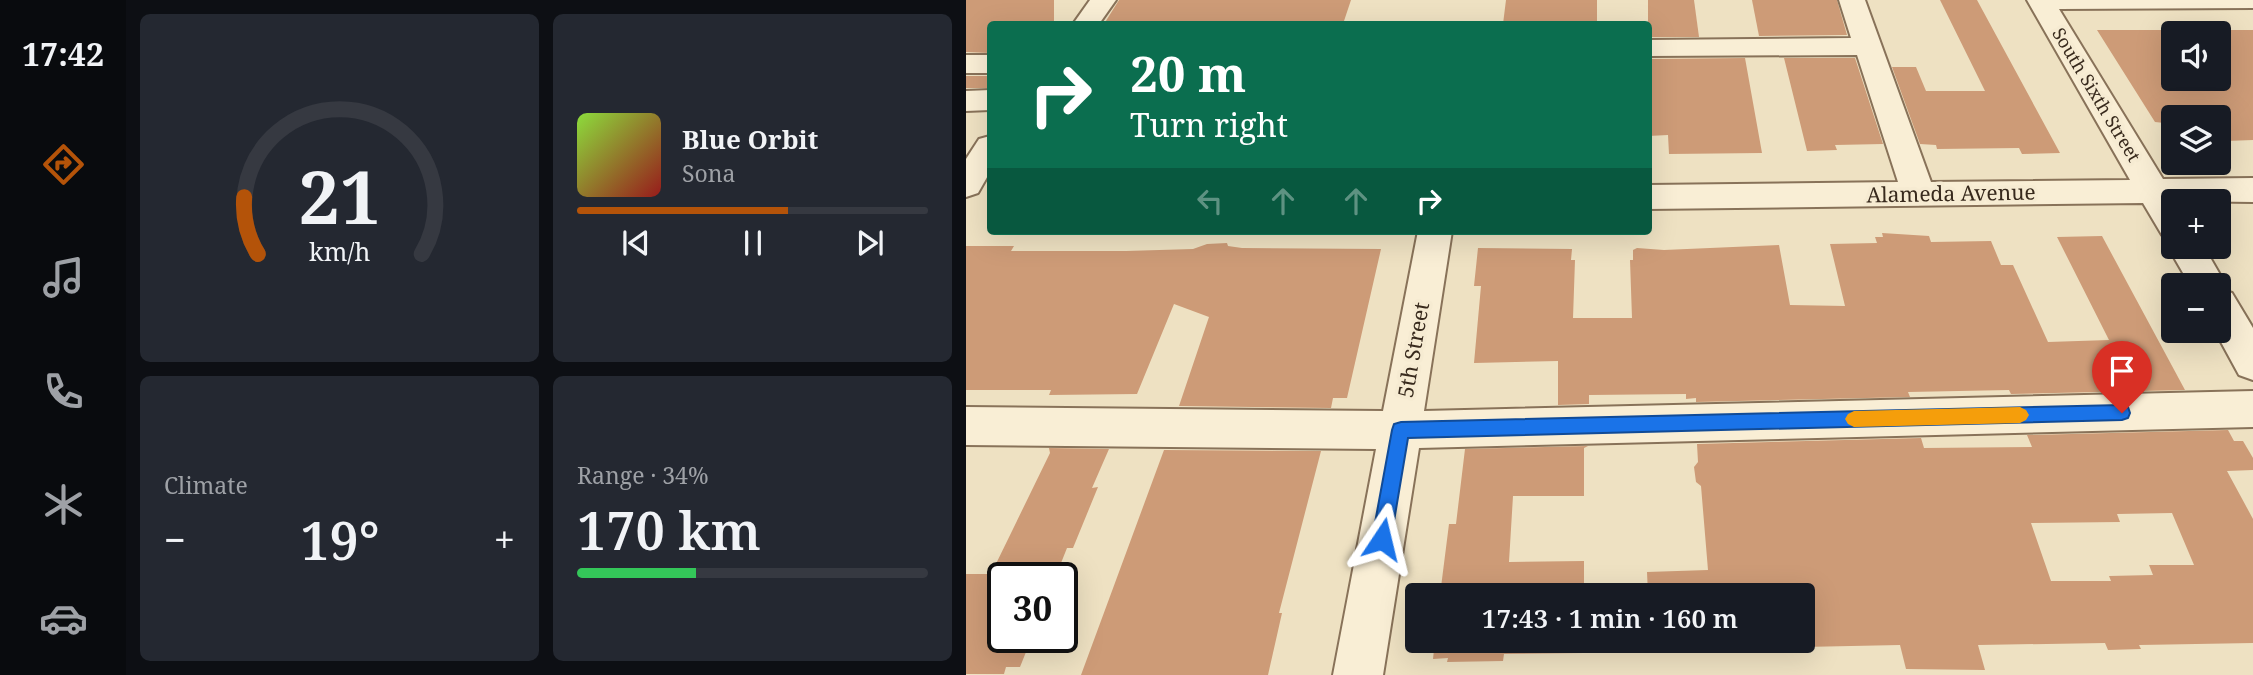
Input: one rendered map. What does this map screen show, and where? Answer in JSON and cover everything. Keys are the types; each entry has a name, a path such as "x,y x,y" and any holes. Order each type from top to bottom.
{"street":[{"path":"1088,21 1103,0"},
{"path":"1852,0 1919,194"},
{"path":"2040,0 2253,0"},
{"name":"South Sixth Street","path":"2040,0 2161,204"},
{"path":"1652,48 1869,49"},
{"path":"966,64 987,64"},
{"path":"966,101 987,100"},
{"path":"966,135 987,137"},
{"path":"973,196 987,156"},
{"path":"973,196 987,172"},
{"name":"Alameda Avenue","path":"1652,197 2253,190"},
{"name":"5th Street","path":"1358,675 1434,235"},
{"path":"2231,325 2253,363"},
{"path":"966,426 1401,430 2253,409"}],"building":[{"path":"966,0 1054,0 1054,21 987,21 987,53 966,52"},
{"path":"1119,0 1351,0 1344,21 1106,21"},
{"path":"1506,0 1597,0 1597,21 1503,21"},
{"path":"1648,0 1694,0 1699,37 1652,37 1652,21 1648,21"},
{"path":"1752,0 1837,0 1847,35 1759,36"},
{"path":"1940,0 1977,0 2060,153 2022,154 2019,148 1937,149 1936,145 1920,144 1892,67 1916,67 1926,91 1985,91"},
{"path":"2097,30 2161,30 2161,91 2231,91 2231,30 2253,30 2253,140 2231,141 2231,105 2161,105 2161,123 2155,122"},
{"path":"1745,58 1762,153 1669,154 1668,135 1652,136 1652,59"},
{"path":"1784,58 1855,58 1883,144 1835,145 1837,150 1807,151"},
{"path":"966,76 987,76 987,88 966,88"},
{"path":"1882,233 1929,236 1931,242 1991,241 2001,265 2013,265 2048,342 2109,340 2057,237 2102,236 2185,390 2011,394 2009,390 1908,392 1910,397 1696,402 1696,398 1686,399 1686,394 1589,395 1589,404 1558,405 1558,361 1474,363 1481,286 1474,286 1478,248 1572,249 1571,260 1575,260 1573,318 1632,318 1630,260 1633,260 1633,250 1637,248 1664,250 1779,245 1790,305 1845,306 1830,244 1877,243 1875,237 1883,237"},
{"path":"1227,243 1228,246 1242,248 1381,249 1347,398 1333,398 1331,408 1179,406 1209,317 1174,304 1137,394 1049,395 1051,390 966,390 966,246 1014,246 1011,251 1126,251 1193,249 1207,244"},
{"path":"2228,430 2234,441 2243,441 2253,458 2253,470 2227,471 2253,519 2253,643 2139,645 2141,649 2108,650 2105,643 1978,645 1985,670 1906,669 1900,645 1815,647 1815,583 1647,583 1647,572 1708,570 1701,486 1696,482 1694,467 1698,462 1697,444 1921,438 1924,448 2032,447 2027,435","holes":["2172,513 2194,565 2149,565 2153,575 2109,576 2111,581 2051,581 2031,523 2120,522 2117,514"]},
{"path":"1588,446 1584,448 1584,496 1513,496 1509,562 1584,561 1584,583 1442,583 1449,524 1456,524 1465,449"},
{"path":"1049,448 1109,449 1092,488 1098,487 1073,548 1067,548 1061,562 997,562 1050,453"},
{"path":"1164,450 1321,451 1279,613 1282,613 1268,675 1081,675"},
{"path":"966,574 987,574 987,653 1026,653 1020,667 1006,667 1004,674 966,674"},
{"path":"1434,653 1584,653 1504,654 1503,661 1447,662 1448,658 1433,659"}],"slow traffic":[{"path":"1854,419 2020,415"}],"route":[{"path":"1382,539 1401,430 2122,413"}]}
